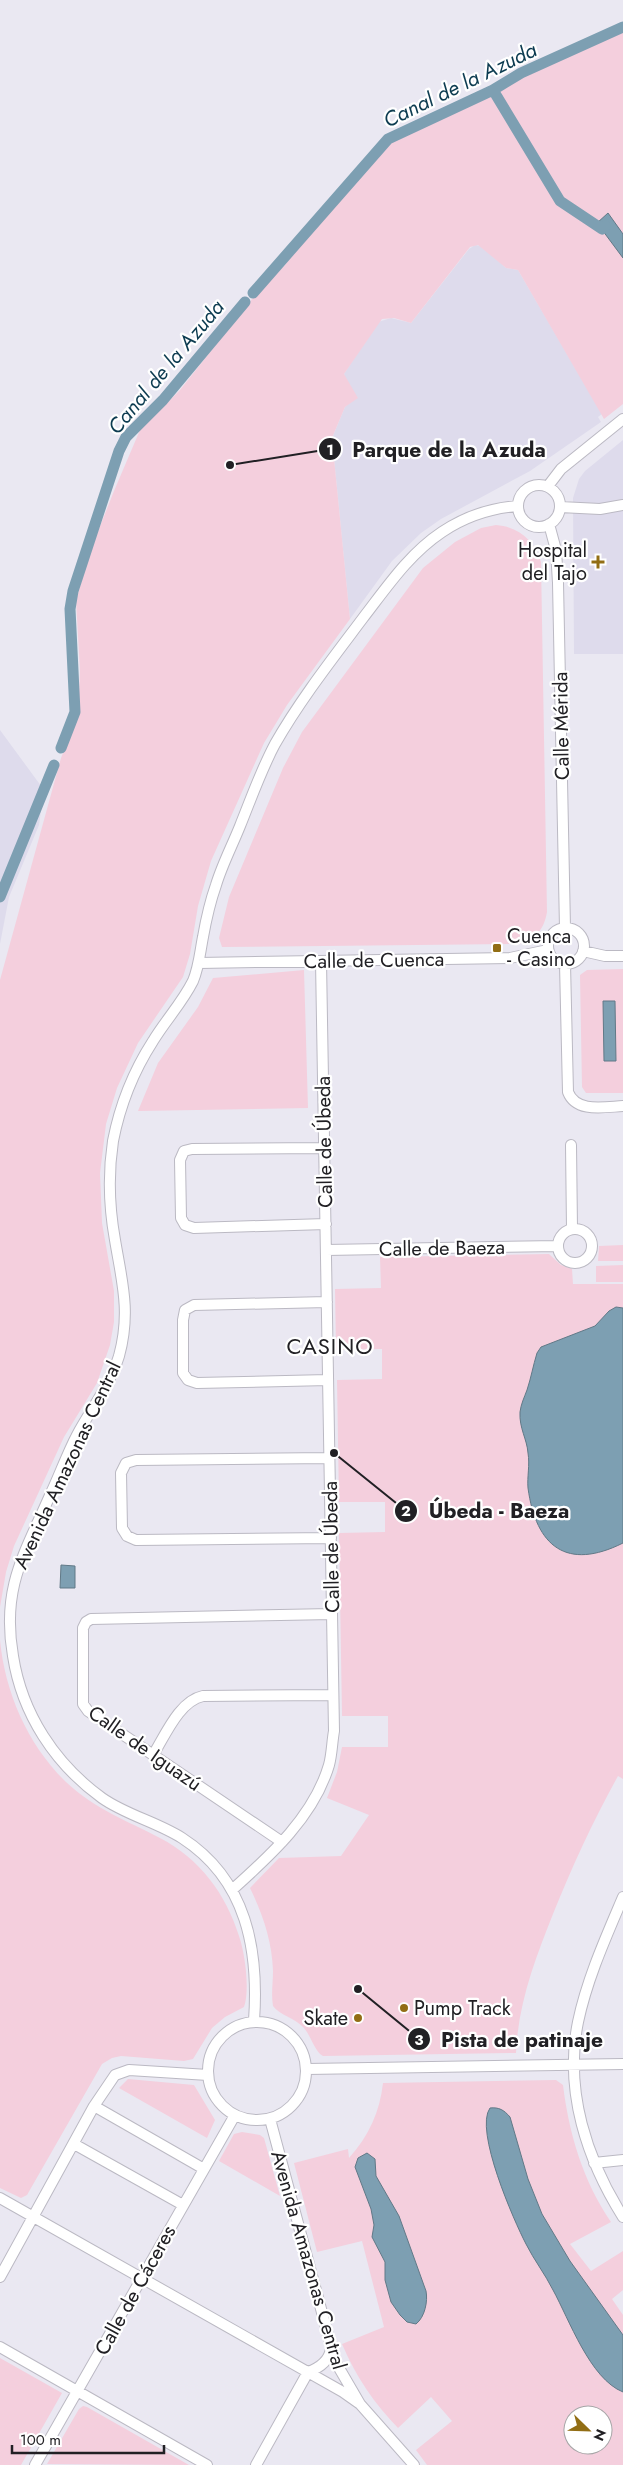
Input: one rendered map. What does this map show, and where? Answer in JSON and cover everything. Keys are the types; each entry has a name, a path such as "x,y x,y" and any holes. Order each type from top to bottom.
{"street":[{"path":"548,486 561,470 623,419"},
{"path":"536,485 548,486 557,495 560,507 558,514 549,524 531,526 521,518 518,506 525,490 536,485"},
{"path":"560,507 600,509 623,505"},
{"name":"Avenida Amazonas Central","path":"254,2021 255,1976 252,1944 233,1889 202,1854 183,1839 104,1800 60,1759 41,1734 28,1708 12,1653 10,1618 15,1578 26,1543 78,1434 106,1388 118,1357 125,1320 124,1282 114,1239 109,1178 113,1142 120,1109 137,1068 191,985 199,963 206,922 216,885 270,755 289,722 401,568 422,547 442,532 477,514 518,506"},
{"name":"Calle Mérida","path":"549,524 556,550 558,592 565,928"},
{"path":"565,928 580,935 583,951 576,960 565,964 554,959 548,950 550,938 559,930 565,928"},
{"name":"Calle de Cuenca","path":"199,963 510,958 548,950"},
{"path":"583,951 605,956 623,956"},
{"name":"Calle de Úbeda","path":"233,1889 282,1842 318,1793 329,1765 334,1731 321,960"},
{"path":"565,964 568,1092 570,1098 581,1106 623,1106"},
{"path":"571,1145 572,1229"},
{"path":"324,1148 192,1148 184,1151 180,1160 180,1218 184,1225 194,1228 326,1224"},
{"path":"572,1229 586,1232 591,1238 591,1253 586,1259 576,1264 562,1258 558,1246 561,1236 572,1229"},
{"name":"Calle de Baeza","path":"326,1250 558,1246"},
{"path":"327,1302 194,1305 185,1310 183,1320 183,1373 188,1380 197,1383 328,1380"},
{"path":"329,1458 136,1460 126,1464 122,1473 122,1528 127,1536 136,1540 331,1538"},
{"name":"Calle de Iguazú","path":"282,1842 88,1711 83,1704 83,1628 86,1622 91,1619 332,1614"},
{"path":"152,1755 186,1705 194,1698 203,1696 333,1695"},
{"path":"623,1897 587,1990 578,2022 574,2064 581,2121 594,2163 608,2193 623,2217"},
{"path":"254,2021 278,2026 296,2040 304,2054 307,2069 304,2087 297,2100 285,2113 270,2119 246,2119 235,2115 221,2105 212,2091 208,2075 209,2059 221,2036 239,2025 254,2021"},
{"path":"307,2069 623,2064"},
{"path":"0,2277 110,2080 120,2072 129,2070 208,2075"},
{"path":"94,2106 204,2169"},
{"name":"Calle de Cáceres","path":"38,2464 77,2391 235,2115"},
{"name":"Avenida Amazonas Central","path":"270,2119 330,2348 340,2372 360,2404 414,2465"},
{"path":"74,2144 183,2205"},
{"path":"594,2163 623,2160"},
{"path":"0,2198 308,2372 360,2404"},
{"path":"0,2347 207,2465"},
{"path":"256,2465 308,2372 322,2364 328,2356 330,2348"}],"shaded area":[{"path":"623,31 623,404 604,419 518,270 506,268 478,245 470,247 411,323 394,318 382,319 344,374 358,398 345,407 332,438 350,619 287,705 264,743 211,861 198,906 190,954 183,977 138,1043 117,1088 106,1124 100,1173 102,1223 114,1291 114,1322 110,1345 97,1383 64,1437 14,1546 6,1572 0,1607 0,980 61,758 78,716 80,671 76,600 91,549 140,430 180,390 256,294 285,265 307,235 390,141 483,97 517,78"},
{"path":"475,245 482,246 506,268 518,270 602,414 598,417 601,422 530,471 441,519 421,533 392,561 350,619 332,438 345,407 354,399 344,374 378,322 391,318 411,323 469,249"},
{"name":"Hospital del Tajo","path":"623,440 623,654 574,654 573,498 579,479 585,471"},
{"path":"496,525 512,529 524,536 534,547 541,562 547,912 541,929 530,939 519,944 222,947 219,938 229,897 283,768 302,732 423,568 455,542 481,528"},
{"path":"0,730 44,790 39,825 9,897 0,944"},
{"path":"623,969 623,1093 586,1093 582,1087 580,975 587,970"},
{"path":"304,970 308,1108 138,1111 158,1063 198,1007 213,978"},
{"path":"623,1245 623,1261 598,1261 599,1246"},
{"path":"549,1254 561,1265 572,1269 573,1284 623,1284 623,1779 618,1776 600,1810 575,1862 546,1931 528,1982 520,2017 516,2053 323,2056 317,2050 303,2027 273,2006 271,1949 263,1918 250,1888 279,1858 341,1856 369,1815 327,1798 337,1772 342,1747 388,1747 388,1716 342,1716 339,1533 385,1532 385,1502 339,1502 337,1380 382,1379 382,1349 336,1350 335,1289 381,1288 380,1257"},
{"path":"623,1265 623,1282 596,1282 596,1266"},
{"path":"0,1640 7,1679 13,1698 40,1752 77,1792 111,1814 174,1847 187,1856 210,1879 234,1921 243,1952 247,1982 244,2007 225,2017 212,2028 193,2059 184,2061 121,2056 112,2058 102,2064 27,2195 21,2198 0,2188"},
{"path":"128,2079 194,2085 215,2120 207,2138 119,2088"},
{"path":"556,2080 563,2085 573,2139 585,2174 611,2222 570,2244 591,2271 623,2251 623,2290 612,2299 623,2315 623,2465 427,2465 416,2450 452,2421 431,2397 398,2428 373,2399 347,2356 342,2344 384,2327 362,2241 317,2252 294,2163 348,2149 349,2158 368,2132 376,2113 383,2083"},
{"path":"242,2132 260,2135 264,2138 280,2196 219,2161 234,2134"},
{"path":"0,2358 62,2393 21,2465 0,2465"},
{"path":"83,2406 189,2465 47,2464 79,2409"}],"water":[{"path":"608,213 623,234 623,258 597,223"},
{"path":"603,1001 615,1001 616,1061 604,1061"},
{"path":"616,1307 623,1308 623,1543 586,1555 570,1553 558,1548 547,1539 538,1525 532,1508 528,1488 529,1457 520,1418 520,1409 537,1353 541,1347 595,1326 609,1311"},
{"path":"61,1565 75,1566 75,1588 60,1588"},
{"path":"490,2108 506,2112 510,2117 528,2179 542,2214 570,2261 623,2335 623,2392 611,2385 600,2375 591,2362 520,2232 505,2197 491,2155 486,2119"},
{"path":"367,2153 375,2159 376,2176 399,2216 426,2291 425,2309 422,2317 416,2324 407,2322 391,2302 385,2280 385,2262 372,2237 374,2225 371,2209 355,2167 358,2158"}],"waterway":[{"name":"Canal de la Azuda","path":"253,293 388,139 493,90 521,73 623,27"},
{"path":"493,90 560,201 602,229 605,226"},
{"name":"Canal de la Azuda","path":"61,748 75,712 70,609 73,591 119,451 126,437 163,400 245,302"},
{"name":"Canal de la Azuda","path":"0,897 54,765"}],"place":[{"name":"Parque de la Azuda","path":"230,465"},
{"name":"Hospital del Tajo","path":"598,562"},
{"name":"Cuenca - Casino","path":"497,948"},
{"name":"Úbeda - Baeza","path":"334,1453"},
{"name":"Pista de patinaje","path":"358,1989"},
{"name":"Pump Track","path":"404,2008"},
{"name":"Skate","path":"358,2018"}],"district":[{"name":"CASINO","path":"330,1346"}]}
